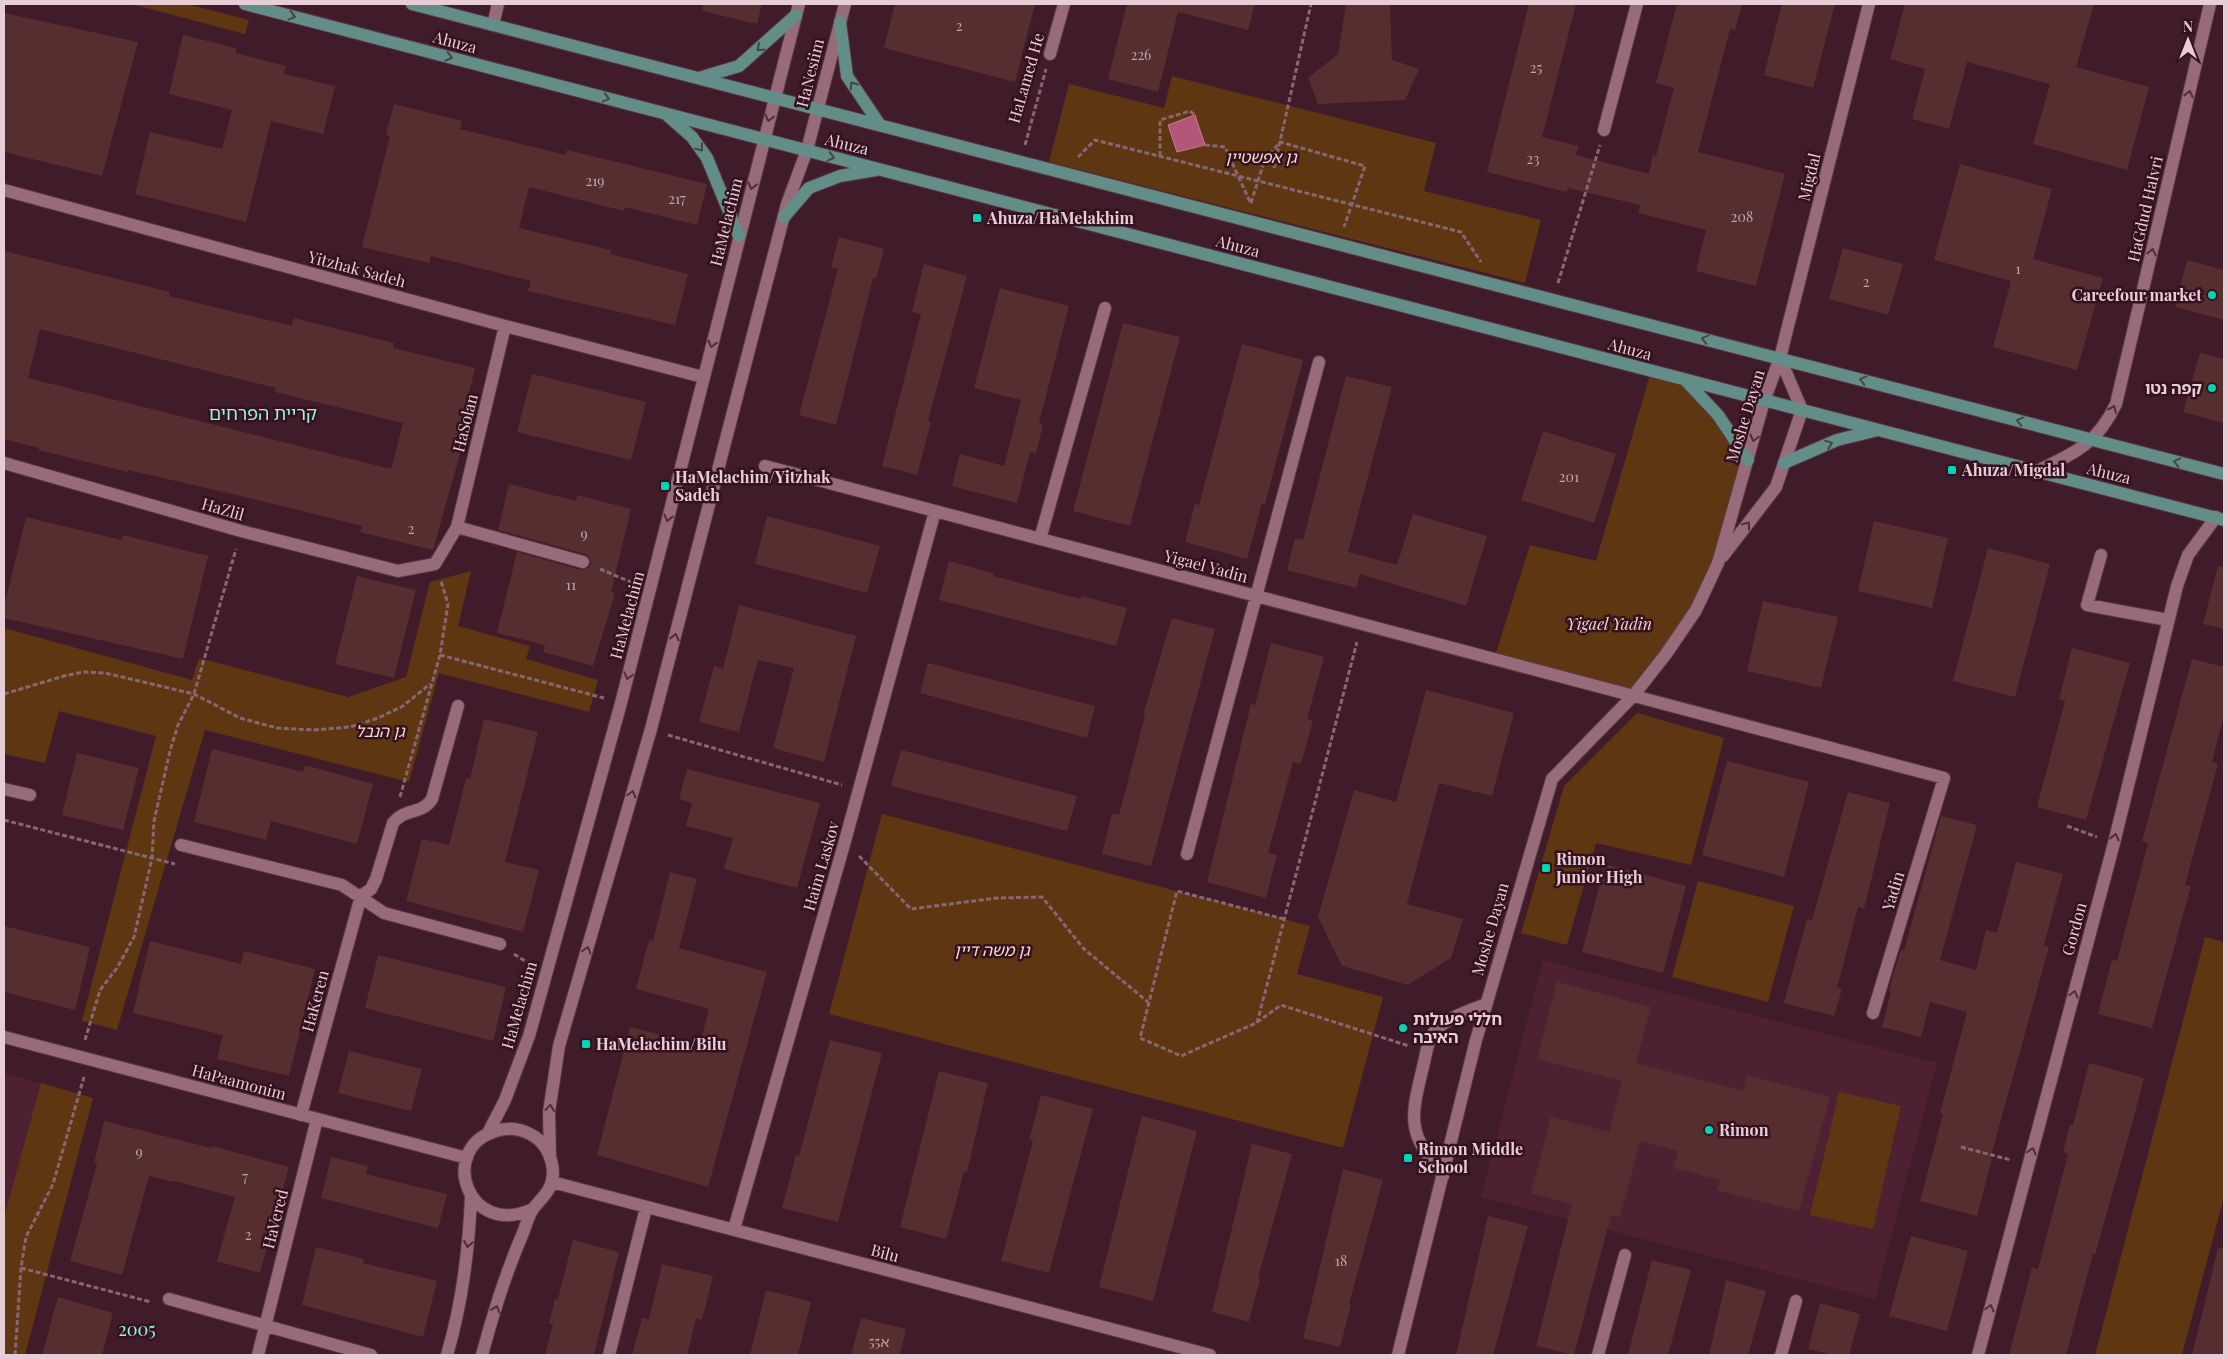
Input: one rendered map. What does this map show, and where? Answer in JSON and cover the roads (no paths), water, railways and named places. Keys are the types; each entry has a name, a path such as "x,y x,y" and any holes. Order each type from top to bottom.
{"main road":[{"name":"Ahuza","path":"245,4 2220,519"},
{"name":"Ahuza","path":"412,4 2224,474"},
{"path":"699,78 739,66 797,10"},
{"path":"840,22 847,76 880,125"},
{"path":"665,113 692,137 708,158 739,236"},
{"path":"784,217 809,188 840,176 879,169"},
{"path":"1686,381 1718,415 1748,460"},
{"path":"1784,463 1837,440 1879,430"}],"street":[{"path":"492,25 498,4"},
{"name":"HaNesiim","path":"807,150 845,4"},
{"name":"HaLamed He","path":"1050,54 1064,4"},
{"path":"1604,130 1637,4"},
{"name":"Migdal","path":"1780,358 1869,4"},
{"name":"HaGdud HaIvri","path":"2037,471 2065,458 2093,440 2107,423 2116,404 2210,4"},
{"name":"HaNesiim","path":"775,98 797,10"},
{"name":"HaMelachim","path":"488,1133 505,1100 529,1036 651,590 703,377 775,98"},
{"path":"550,1156 549,1112 560,1046 651,730 784,217 807,150"},
{"name":"Yitzhak Sadeh","path":"4,190 505,326 703,377"},
{"path":"1040,539 1105,308"},
{"name":"HaSolan","path":"435,564 457,527 505,326"},
{"name":"Moshe Dayan","path":"1398,1355 1486,1004 1552,778 1634,696 1696,610 1718,563 1764,401 1780,358"},
{"name":"Moshe Dayan","path":"1718,563 1776,487 1802,410 1780,358"},
{"path":"1188,854 1255,596 1319,362"},
{"name":"HaZlil","path":"4,463 241,531 398,571 435,564"},
{"name":"Yigael Yadin","path":"765,466 1944,778"},
{"name":"Haim Laskov","path":"734,1229 845,841 935,511"},
{"name":"Gordon","path":"1978,1355 2114,843 2177,586 2188,555 2220,519"},
{"path":"457,527 583,562"},
{"path":"2101,555 2087,605 2168,620"},
{"name":"HaKeren","path":"301,1115 361,896 371,889 376,879 393,823 405,812 422,810 432,799 458,706"},
{"name":"Yadin","path":"1873,1013 1944,778"},
{"path":"4,789 30,795"},
{"path":"181,845 342,885 361,896 372,906 398,918 500,944"},
{"path":"1443,1176 1425,1154 1415,1132 1412,1109 1434,1032 1452,1018 1486,1004"},
{"name":"HaPaamonim","path":"4,1037 467,1158"},
{"name":"HaVered","path":"258,1355 317,1120"},
{"path":"447,1355 459,1305 470,1230 471,1195 465,1177 467,1158 475,1144 488,1133 502,1128 517,1129 531,1134 543,1144 553,1166 552,1182 543,1200 533,1209 520,1215 505,1216 490,1212 471,1195"},
{"name":"Bilu","path":"552,1182 1210,1355"},
{"path":"609,1355 646,1208"},
{"path":"482,1355 517,1246 533,1209"},
{"path":"1598,1355 1625,1255"},
{"path":"169,1299 371,1355"},
{"path":"1781,1355 1796,1301"}],"place":[{"name":"Ahuza/HaMelakhim","path":"977,218"},
{"name":"Careefour market","path":"2212,295"},
{"name":"קפה נטו","path":"2212,388"},
{"name":"Ahuza/Migdal","path":"1952,470"},
{"name":"HaMelachim/Yitzhak Sadeh","path":"665,486"},
{"name":"Rimon Junior High","path":"1546,868"},
{"name":"חללי פעולות האיבה","path":"1403,1028"},
{"name":"HaMelachim/Bilu","path":"586,1044"},
{"name":"Rimon","path":"1709,1130"},
{"name":"Rimon Middle School","path":"1408,1158"}],"district":[{"name":"קריית הפרחים","path":"263,414"},
{"name":"2005","path":"137,1330"}],"park label":[{"name":"גן אפשטיין","path":"1261,157"},
{"name":"גן הנבל","path":"380,731"},
{"name":"גן משה דיין","path":"992,950"}]}
